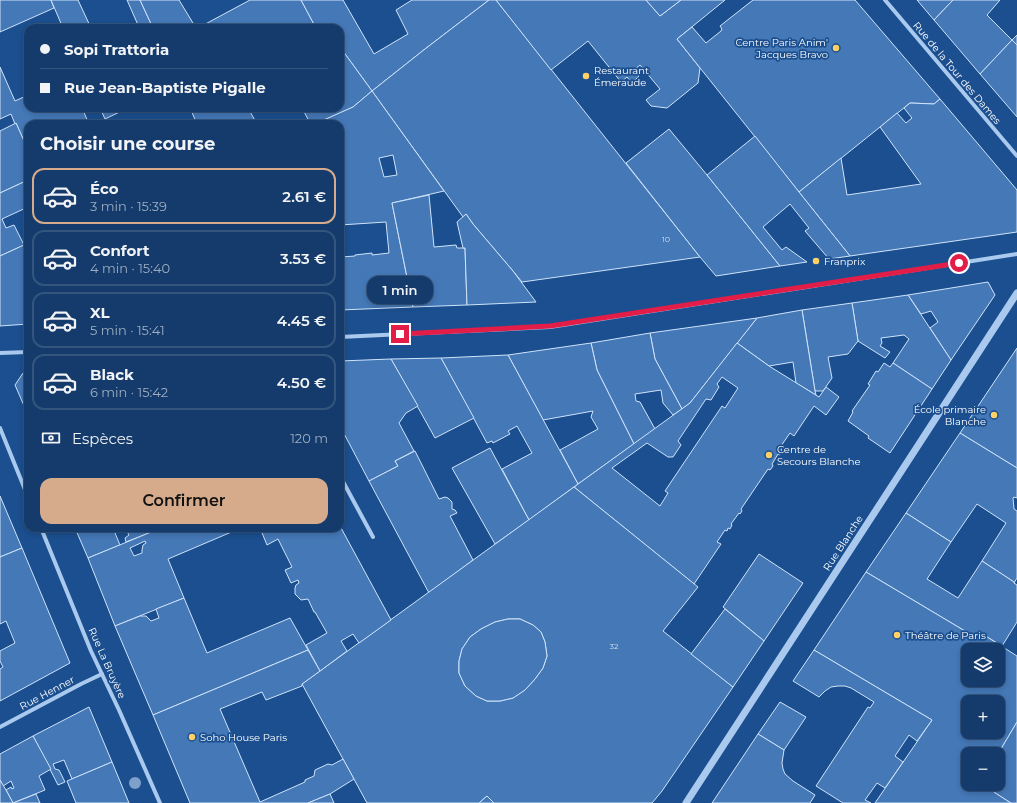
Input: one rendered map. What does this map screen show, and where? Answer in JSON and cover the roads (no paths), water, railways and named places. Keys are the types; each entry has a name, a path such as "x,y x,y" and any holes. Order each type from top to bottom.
{"street":[{"name":"Rue de la Tour des Dames","path":"885,0 1017,156"},
{"path":"344,337 550,326 1017,254"},
{"name":"Rue Blanche","path":"686,803 1017,293"},
{"path":"0,353 24,352"},
{"path":"0,428 24,487"},
{"path":"344,483 373,537"},
{"name":"Rue La Bruyère","path":"43,532 91,651 160,803"},
{"name":"Rue Henner","path":"0,727 102,674"}],"place":[{"name":"Centre Paris Anim' Jacques Bravo","path":"836,48"},
{"name":"Restaurant Émeraude","path":"586,76"},
{"name":"Franprix","path":"816,261"},
{"name":"École primaire Blanche","path":"994,415"},
{"name":"Centre de Secours Blanche","path":"769,455"},
{"name":"Théâtre de Paris","path":"897,635"},
{"name":"Soho House Paris","path":"192,737"}]}
